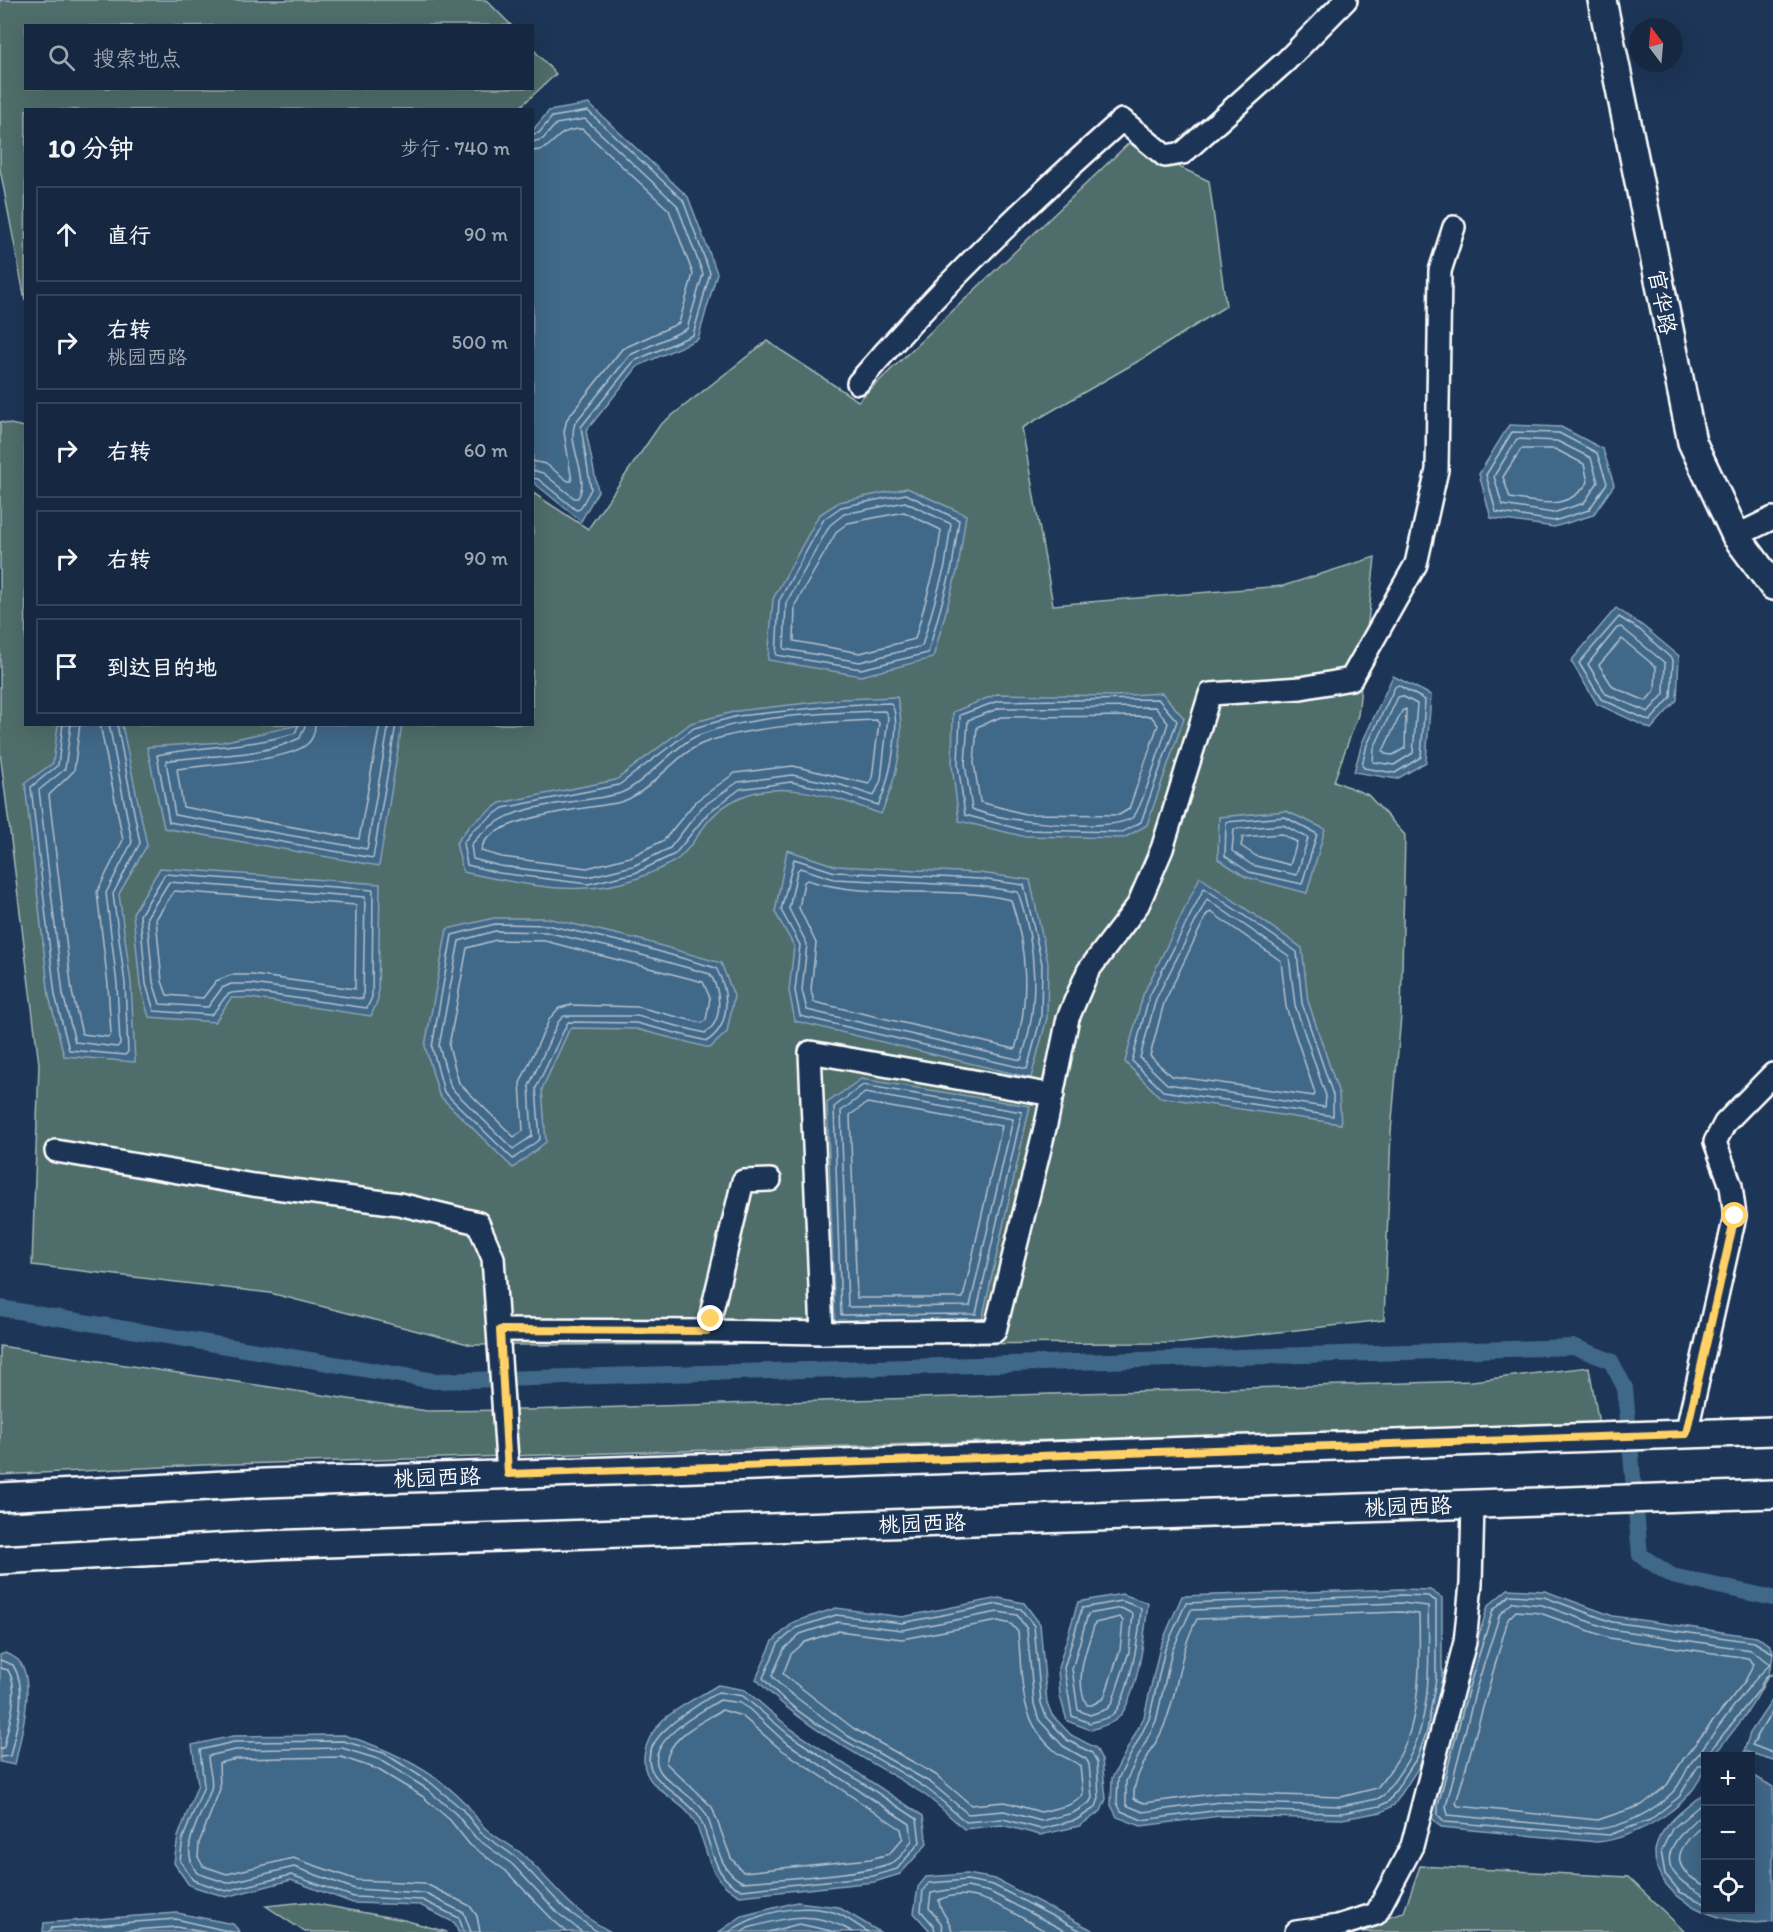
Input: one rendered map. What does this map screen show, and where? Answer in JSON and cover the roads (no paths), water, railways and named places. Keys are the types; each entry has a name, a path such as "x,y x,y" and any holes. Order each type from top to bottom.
{"main road":[{"name":"官华路","path":"1602,0 1692,442 1736,536 1773,586"},
{"name":"桃园西路","path":"0,1497 265,1483 1773,1431"},
{"name":"桃园西路","path":"0,1560 279,1545 1773,1494"}],"street":[{"path":"858,383 925,306 1033,199 1122,120 1165,156 1183,153 1286,61 1346,0"},
{"path":"500,1330 822,1333 995,1331 1053,1095 1068,1018 1088,971 1138,904 1162,849 1210,694 1301,687 1351,679 1416,564 1437,470 1440,271 1454,227"},
{"path":"1736,536 1773,518"},
{"path":"822,1333 810,1052 1053,1095"},
{"path":"1675,1434 1735,1216 1731,1186 1716,1142 1725,1124 1773,1074"},
{"path":"56,1152 253,1185 399,1204 478,1223 494,1258 508,1474"},
{"path":"707,1331 743,1180 770,1180"},
{"path":"1296,1932 1338,1926 1376,1914 1412,1846 1465,1642 1471,1584 1473,1504"}],"water":[{"path":"589,104 688,197 717,273 698,339 638,366 586,431 598,491 581,521 534,483 534,129 549,111"},
{"path":"1509,425 1561,427 1603,449 1614,485 1593,515 1554,527 1491,518 1479,474"},
{"path":"907,488 966,515 958,568 933,658 861,676 768,660 773,599 819,515 839,502"},
{"path":"1616,608 1643,626 1679,656 1677,700 1651,729 1597,704 1571,661"},
{"path":"1393,676 1431,695 1426,762 1397,779 1354,772 1362,743"},
{"path":"1162,693 1184,718 1147,825 1124,838 1022,836 959,821 952,765 953,712 997,694 1115,696"},
{"path":"897,697 901,726 899,757 892,786 881,814 816,794 793,790 771,790 749,794 729,803 711,818 679,858 654,872 617,884 595,888 551,887 528,885 463,872 456,843 470,825 500,803 616,780 691,723 737,711 842,699"},
{"path":"58,726 122,726 147,845 119,894 131,983 135,1062 64,1056 49,996 25,783 53,763"},
{"path":"294,726 402,726 379,866 164,828 147,747 222,742"},
{"path":"1286,811 1325,829 1307,893 1246,877 1218,859 1219,817"},
{"path":"787,850 836,866 980,873 1030,880 1048,963 1047,1018 1031,1078 795,1021 789,991 794,946 775,912"},
{"path":"160,868 380,884 378,999 371,1016 250,998 231,998 215,1022 149,1017 140,985 133,913"},
{"path":"1200,877 1302,948 1308,1001 1339,1094 1341,1124 1160,1097 1125,1062 1143,995"},
{"path":"494,918 547,918 641,940 721,963 734,996 727,1032 710,1048 636,1029 570,1028 542,1089 546,1142 513,1168 439,1095 425,1046 447,929"},
{"path":"861,1079 1030,1106 982,1320 835,1323 827,1103"},
{"path":"1508,1589 1545,1591 1613,1616 1756,1637 1766,1642 1773,1651 1771,1664 1759,1693 1731,1734 1716,1752 1701,1752 1701,1776 1694,1788 1666,1815 1630,1834 1597,1842 1441,1827 1432,1818 1432,1804 1463,1685 1488,1606"},
{"path":"1430,1590 1442,1598 1442,1679 1432,1732 1424,1759 1394,1805 1382,1812 1342,1819 1220,1816 1141,1826 1117,1817 1111,1805 1112,1778 1144,1717 1160,1647 1182,1596"},
{"path":"1122,1594 1148,1603 1139,1664 1124,1710 1114,1721 1091,1730 1067,1721 1060,1696 1058,1668 1078,1602"},
{"path":"999,1598 1024,1603 1040,1624 1047,1703 1052,1715 1071,1735 1096,1748 1102,1760 1106,1799 1101,1811 1079,1826 1040,1835 1002,1825 964,1829 922,1793 814,1728 756,1679 773,1641 794,1622 836,1608 902,1617"},
{"path":"5,1653 18,1660 24,1669 27,1681 26,1711 15,1765 0,1762 0,1655"},
{"path":"718,1685 745,1690 791,1729 923,1816 927,1844 900,1874 874,1882 740,1896 728,1889 714,1872 694,1821 681,1806 648,1777 644,1761 650,1737 660,1723 679,1708"},
{"path":"1773,1699 1773,1760 1755,1754 1755,1752 1744,1751 1750,1733"},
{"path":"344,1735 394,1754 440,1781 467,1805 484,1827 522,1854 572,1905 611,1932 458,1932 455,1923 420,1905 353,1903 291,1880 226,1897 189,1885 174,1863 178,1837 198,1784 192,1745 233,1736"},
{"path":"1755,1776 1773,1787 1773,1921 1756,1923 1712,1914 1755,1914"},
{"path":"1701,1795 1701,1910 1680,1898 1666,1885 1658,1869 1655,1851 1657,1842 1667,1825"},
{"path":"967,1874 995,1879 1096,1932 931,1932 914,1913 918,1887 926,1877"},
{"path":"797,1902 838,1907 880,1932 719,1932 742,1916"},
{"path":"177,1913 233,1924 240,1932 43,1932 44,1923"}],"waterway":[{"path":"0,1308 435,1381 1575,1347 1611,1361 1625,1388 1640,1555 1672,1576 1773,1598"}]}
